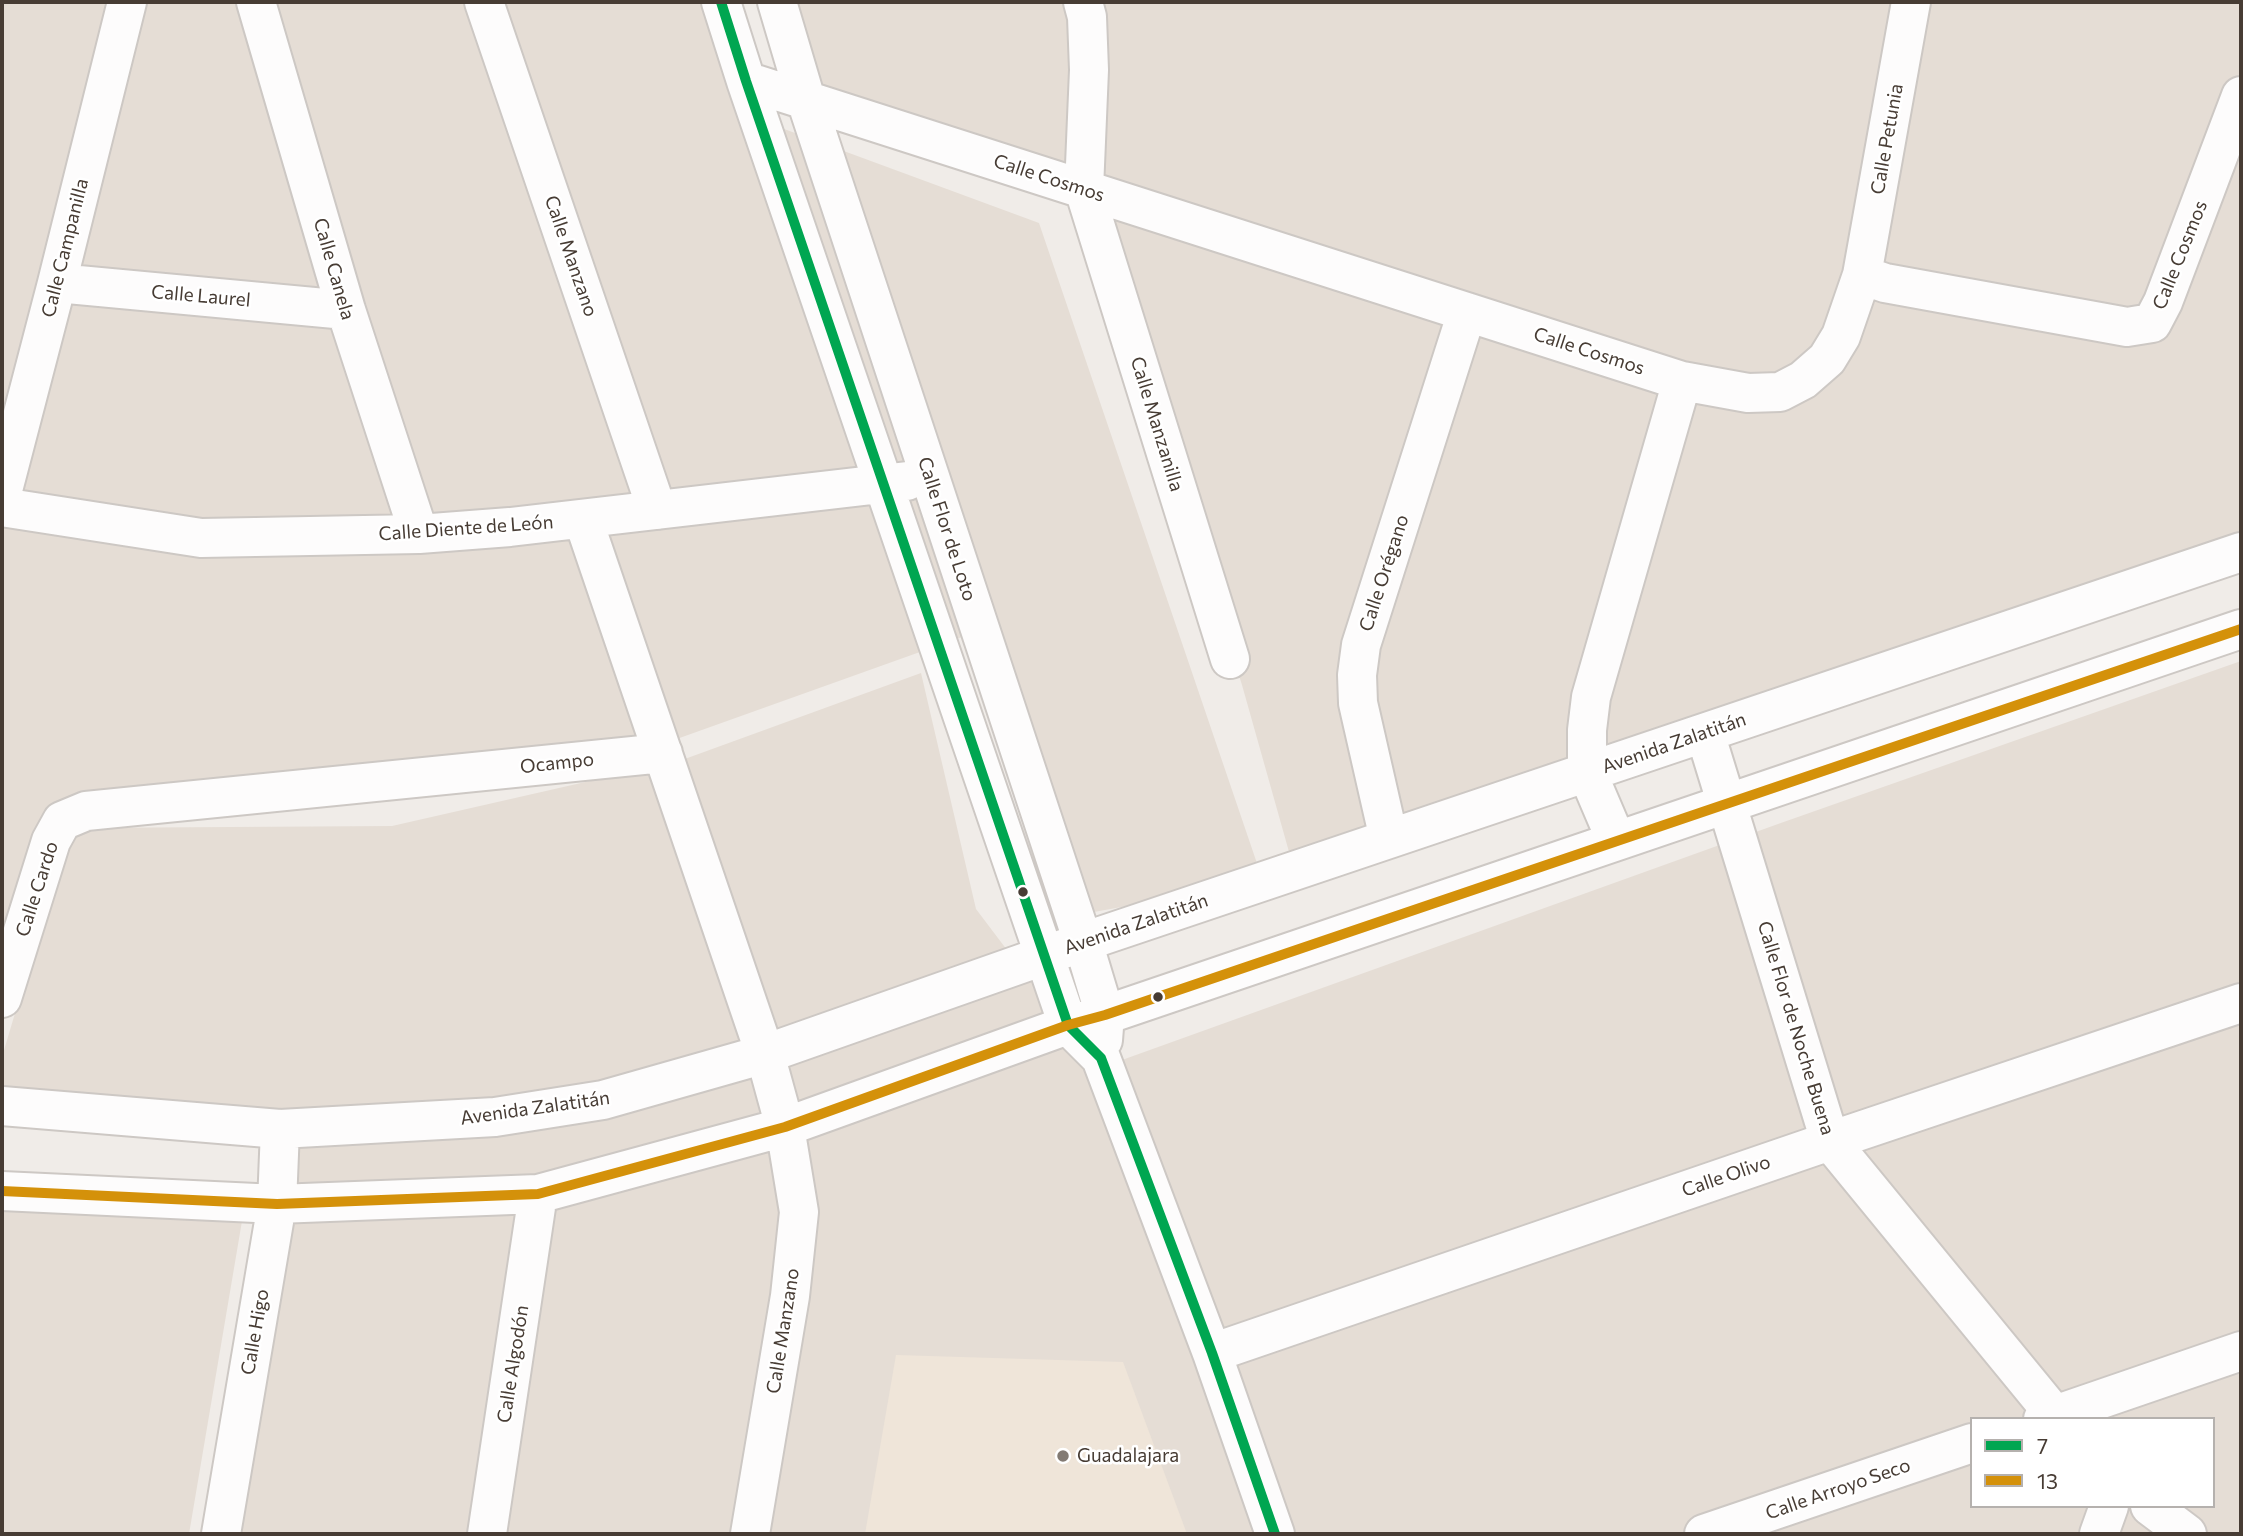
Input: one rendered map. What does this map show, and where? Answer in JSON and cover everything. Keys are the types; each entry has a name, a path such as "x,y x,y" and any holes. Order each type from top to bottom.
{"street":[{"name":"Calle Campanilla","path":"2,494 127,2"},
{"name":"Calle Canela","path":"256,2 345,310 419,534"},
{"name":"Calle Manzano","path":"484,2 657,510"},
{"name":"Calle Flor de Loto","path":"721,2 1068,1026 1101,1058 1212,1353 1275,1534"},
{"name":"Calle Flor de Loto","path":"777,2 806,100 1083,942 1105,1015 1101,1058"},
{"name":"Calle Petunia","path":"1862,275 1911,2"},
{"name":"Calle Manzanilla","path":"1087,7 1089,70 1084,189 1230,659"},
{"name":"Calle Cosmos","path":"746,81 1682,381 1748,393 1780,392 1803,380 1827,359 1841,335 1862,275 1885,283 2127,327 2152,323 2163,302 2241,96"},
{"name":"Calle Laurel","path":"57,282 345,310"},
{"name":"Calle Orégano","path":"1389,839 1358,703 1357,675 1361,645 1467,312"},
{"path":"1616,840 1587,772 1587,730 1591,697 1682,381"},
{"name":"Calle Diente de León","path":"2,507 201,538 419,534 583,519 930,478"},
{"path":"583,519 765,1054 785,1127"},
{"name":"Avenida Zalatitán","path":"2,1106 280,1129 495,1117 603,1100 765,1054 1083,942 2241,552"},
{"path":"2,1191 277,1204 538,1194 785,1127 1068,1026 2241,629"},
{"name":"Calle Flor de Noche Buena","path":"1705,733 1830,1141 2052,1417"},
{"name":"Ocampo","path":"62,821 86,811 663,753"},
{"name":"Calle Cardo","path":"2,998 51,841 62,821"},
{"name":"Calle Olivo","path":"1212,1353 2241,1003"},
{"name":"Calle Manzano","path":"750,1534 790,1296 799,1212 785,1127"},
{"name":"Calle Higo","path":"221,1534 277,1204 280,1129"},
{"name":"Calle Algodón","path":"487,1534 538,1194"},
{"path":"2052,1417 2241,1351"},
{"name":"Calle Arroyo Seco","path":"1704,1534 1767,1523 1970,1444"},
{"path":"2099,1534 2108,1508"},
{"path":"2153,1508 2188,1534"}],"shaded area":[{"path":"2,2 700,2 738,112 1039,223 1263,881 1094,912 987,628 646,750 55,809 2,958"},
{"path":"771,2 2241,2 2241,540 1293,866 1242,685 1094,215 797,90"},
{"path":"2241,661 2241,1534 231,1534 288,1124 2,1092 2,1057 70,828 392,826 682,760 921,673 976,909 1097,1069"},
{"path":"2,1211 242,1221 189,1534 2,1534"},
{"path":"896,1355 1123,1362 1187,1534 865,1534"}],"transit line":[{"name":"7","path":"721,2 1068,1025 1101,1058 1212,1353 1275,1534"},
{"name":"13","path":"2,1191 277,1204 538,1194 785,1127 1068,1025 1105,1015 2241,629"}],"place":[{"name":"Guadalajara","path":"1063,1456"}]}
